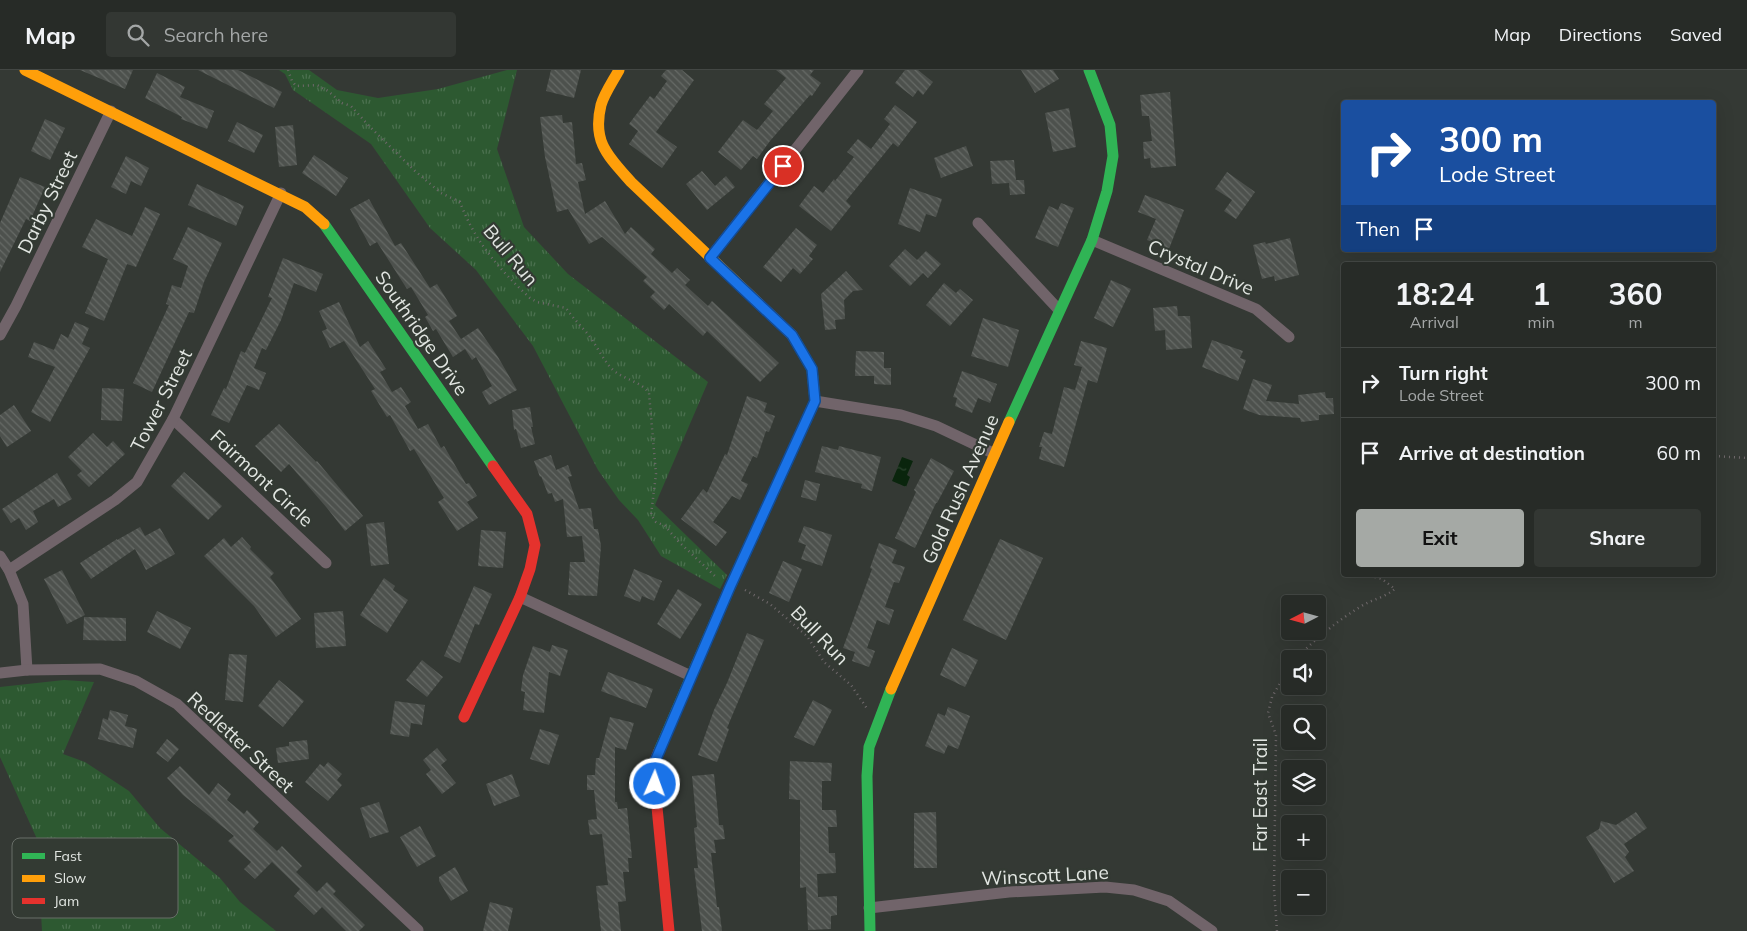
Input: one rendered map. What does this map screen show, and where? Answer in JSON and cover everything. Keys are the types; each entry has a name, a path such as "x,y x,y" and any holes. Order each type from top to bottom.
{"street":[{"name":"Southridge Drive","path":"25,70 281,194 305,207 322,222 527,514 536,545 530,569 520,597 464,718"},
{"path":"619,70 601,104 598,135 610,158 631,182 792,335 812,369 815,401 690,676 653,766 669,931"},
{"path":"710,258 858,70"},
{"name":"Gold Rush Avenue","path":"870,931 867,776 869,746 894,682 1058,310 1092,240 1107,191 1113,156 1110,124 1089,70"},
{"name":"Darby Street","path":"0,335 111,111"},
{"name":"Tower Street","path":"9,570 115,500 138,482 173,419 281,194"},
{"path":"978,223 1058,310"},
{"name":"Crystal Drive","path":"1092,240 1256,309 1289,337"},
{"path":"815,401 901,414 936,426 995,454"},
{"name":"Fairmont Circle","path":"173,419 326,563"},
{"path":"0,556 9,570 24,604 28,670"},
{"path":"520,597 690,676"},
{"name":"Redletter Street","path":"0,673 28,670 100,668 136,680 177,704 418,930"},
{"name":"Winscott Lane","path":"869,908 1009,892 1104,887 1134,890 1169,901 1212,931"}],"path":[{"name":"Bull Run","path":"288,70 296,86 317,85 351,106 415,171 441,193 460,202 468,224 481,244 530,298 537,302 566,308 613,370 631,381 644,385 649,393 656,474 651,515 656,522 665,526 717,578"},
{"path":"1716,456 1747,458"},
{"path":"1306,650 1324,633 1361,606 1384,597 1394,589 1382,579 1374,577"},
{"name":"Bull Run","path":"743,590 770,604 807,636 824,662 850,685 868,710"},
{"name":"Far East Trail","path":"1277,931 1274,889 1276,735 1268,713 1272,698 1281,682"}],"green space":[{"path":"279,70 309,70 337,90 378,98 438,89 507,70 517,70 497,149 524,227 568,274 708,382 655,505 727,575 720,589 661,556 638,520 619,500 598,470 533,346 476,270 430,228 371,144 293,90 285,74"},
{"path":"64,680 94,682 63,754 85,762 129,791 160,828 172,838 37,838 0,757 0,687"},
{"path":"178,843 220,878 240,902 276,931 42,931 41,918 178,918"}],"water":[{"path":"902,457 913,461 907,475 910,477 906,487 892,481"}],"building":[{"path":"80,70 133,70 125,89"},
{"path":"198,70 238,70 282,92 274,108"},
{"path":"551,70 581,70 574,98 546,91"},
{"path":"666,70 682,70 694,80 656,132 677,147 662,168 629,144 638,131 629,124 650,96 654,99 667,81 661,76"},
{"path":"776,70 814,70 810,75 821,83 812,96 810,95 770,141 757,159 753,156 741,170 718,152 743,120 757,130 773,111 764,104 786,78"},
{"path":"905,70 918,70 933,82 923,95 918,90 913,97 895,83"},
{"path":"1021,70 1053,70 1059,79 1035,93"},
{"path":"157,73 185,87 180,97 214,111 207,129 181,119 182,117 145,98"},
{"path":"1170,92 1176,166 1151,168 1150,158 1144,159 1143,142 1152,141 1149,116 1142,116 1140,95"},
{"path":"895,105 917,122 898,147 893,143 846,201 851,206 831,231 799,206 814,186 823,193 834,179 835,181 854,157 847,152 858,139 871,149 890,124 884,119"},
{"path":"1069,108 1076,147 1053,152 1045,113"},
{"path":"562,115 563,123 572,122 576,164 582,163 586,180 578,182 585,214 605,201 625,234 631,227 655,249 651,254 672,273 677,268 690,280 685,285 708,306 712,301 779,363 760,382 707,331 703,336 669,304 664,310 650,297 655,292 643,281 647,277 602,237 589,244 568,209 557,212 545,157 540,117"},
{"path":"45,119 65,128 50,160 31,151"},
{"path":"237,122 263,135 254,153 228,141"},
{"path":"293,125 297,165 279,167 275,127"},
{"path":"966,146 973,166 941,178 934,158"},
{"path":"314,155 348,178 336,196 302,173"},
{"path":"126,156 149,168 141,186 131,181 126,194 111,187"},
{"path":"1014,160 1016,180 1024,180 1025,194 1010,195 1009,183 992,184 990,161"},
{"path":"702,171 715,186 726,176 735,187 707,210 686,184"},
{"path":"1227,172 1255,192 1236,219 1224,211 1232,200 1215,189"},
{"path":"20,177 45,187 30,221 26,219 0,272 0,223"},
{"path":"197,184 244,206 236,226 188,205"},
{"path":"910,188 942,199 936,217 926,214 920,232 898,224"},
{"path":"1145,195 1184,210 1169,249 1147,240 1156,219 1138,212"},
{"path":"369,199 395,246 401,243 430,288 437,284 457,316 449,321 461,339 478,328 517,390 489,405 482,392 492,386 476,357 472,360 465,349 453,357 436,329 433,331 425,317 428,315 411,287 407,289 377,242 370,246 350,209"},
{"path":"1061,203 1074,208 1058,247 1035,238 1049,206 1058,210"},
{"path":"145,207 160,214 136,267 127,264 104,321 85,313 108,259 82,247 96,219 132,236"},
{"path":"188,227 222,243 204,282 194,313 189,312 152,392 133,383 169,305 166,304 172,285 181,288 188,266 173,259"},
{"path":"796,228 817,245 809,256 813,259 800,274 793,268 781,282 763,267"},
{"path":"1290,238 1299,275 1275,281 1274,276 1262,279 1253,245"},
{"path":"905,249 917,260 926,251 941,264 928,278 923,273 910,286 889,266"},
{"path":"283,258 323,274 316,292 294,283 281,320 266,350 262,348 254,368 266,373 259,390 247,385 229,423 211,415 224,388 226,389 241,351 245,353 272,298 268,297"},
{"path":"846,271 863,290 853,291 844,300 845,319 835,320 836,329 825,330 821,294"},
{"path":"1111,280 1131,289 1113,327 1094,318"},
{"path":"944,283 956,293 960,289 973,300 950,326 926,305"},
{"path":"339,302 360,347 368,341 386,369 380,372 392,392 401,387 411,402 405,406 418,429 428,424 441,448 444,446 466,484 469,483 477,496 467,502 478,518 457,531 438,502 444,498 414,449 410,451 390,415 387,417 371,391 375,389 344,341 330,348 322,331 327,329 319,311"},
{"path":"1177,306 1178,316 1190,316 1192,348 1166,350 1165,330 1155,331 1153,308"},
{"path":"983,318 1019,330 1008,367 971,356"},
{"path":"75,322 89,328 82,344 90,348 50,422 31,412 55,367 28,357 34,342 54,350 61,334 68,338"},
{"path":"1212,340 1243,351 1240,358 1246,360 1238,381 1202,367"},
{"path":"1081,341 1107,348 1097,383 1088,380 1064,467 1039,459 1042,447 1039,447 1044,432 1052,434 1064,387 1075,390 1082,367 1074,365"},
{"path":"856,351 884,352 884,368 891,368 891,385 874,384 874,376 855,376"},
{"path":"962,371 997,384 990,403 978,398 972,413 955,406 957,398 953,397"},
{"path":"1253,379 1272,385 1266,401 1299,404 1298,395 1325,392 1326,398 1333,398 1334,414 1319,415 1319,420 1301,422 1300,418 1259,415 1243,409"},
{"path":"102,388 124,389 122,421 101,420"},
{"path":"747,396 767,403 764,412 775,416 769,432 766,431 757,458 753,456 741,481 748,484 740,500 732,496 713,522 727,532 716,546 681,519 703,489 707,493 725,454 727,455"},
{"path":"14,405 31,431 7,447 0,436 0,415"},
{"path":"530,407 533,427 531,427 535,444 521,448 516,429 514,430 512,410"},
{"path":"279,424 317,461 363,516 345,531 289,464 281,472 255,446"},
{"path":"93,433 107,447 113,441 125,454 89,487 77,475 82,471 68,457"},
{"path":"822,446 838,450 839,446 881,457 872,491 861,488 862,484 815,472"},
{"path":"551,455 556,470 568,465 572,476 568,477 579,509 591,508 594,529 598,529 601,546 597,596 568,595 570,562 585,562 582,536 567,537 563,499 555,502 552,493 548,494 540,477 534,461"},
{"path":"931,458 954,471 936,503 915,548 895,538 916,492 914,490"},
{"path":"184,472 222,506 208,520 171,486"},
{"path":"57,473 72,499 58,507 54,499 33,511 38,522 26,530 19,518 11,523 2,509"},
{"path":"805,480 820,484 816,501 801,497"},
{"path":"384,522 389,564 371,566 366,524"},
{"path":"804,526 832,535 822,566 801,559 806,545 798,542"},
{"path":"140,527 145,536 160,528 175,554 146,570 135,549 91,579 80,563 117,539"},
{"path":"481,530 506,532 503,568 478,566"},
{"path":"242,537 251,547 250,549 274,573 270,577 301,619 276,637 254,606 204,556 224,538 231,547"},
{"path":"1000,539 1043,558 1006,640 963,620"},
{"path":"879,543 897,550 892,563 905,567 899,583 894,582 885,607 894,610 889,625 877,620 867,648 875,651 869,667 852,661 855,652 843,648 872,569 870,568"},
{"path":"783,561 802,569 789,602 769,593"},
{"path":"634,569 662,581 654,601 642,596 640,602 624,596"},
{"path":"62,570 85,615 67,624 44,579"},
{"path":"384,578 395,586 393,590 408,600 387,633 360,615"},
{"path":"474,586 492,594 479,625 475,624 460,663 444,656"},
{"path":"678,589 702,604 680,639 657,624"},
{"path":"157,611 191,628 180,649 147,632"},
{"path":"343,611 346,646 316,648 314,613"},
{"path":"84,617 126,618 126,641 83,640"},
{"path":"747,633 764,640 727,728 729,729 717,762 698,755 714,710"},
{"path":"552,645 568,650 560,676 549,672 544,713 523,710 525,692 521,691 523,675 533,646 550,652"},
{"path":"952,648 978,660 965,687 940,675"},
{"path":"229,654 247,655 243,702 225,700"},
{"path":"422,660 443,677 427,697 406,680"},
{"path":"608,672 653,689 646,708 601,691"},
{"path":"279,680 304,701 283,727 258,706"},
{"path":"813,700 832,710 814,746 794,737"},
{"path":"395,701 425,705 422,725 411,723 409,737 390,734"},
{"path":"948,707 970,716 958,749 948,745 944,754 925,746 938,713 945,716"},
{"path":"110,710 128,715 125,726 137,729 133,748 98,739 103,718 108,720"},
{"path":"610,717 634,723 626,750 615,747 615,802 617,802 618,809 627,808 632,858 628,858 629,872 623,872 626,901 618,902 621,931 601,931 596,886 608,885 602,834 590,835 588,820 597,819 594,790 587,790 587,775 595,775 596,758 599,758"},
{"path":"540,729 559,735 549,765 530,759"},
{"path":"167,739 179,749 168,762 156,753"},
{"path":"307,740 309,759 278,763 276,748 289,746 289,742"},
{"path":"437,748 447,760 441,765 456,783 442,794 426,774 431,770 423,760"},
{"path":"790,761 832,763 831,781 822,781 822,810 836,810 837,827 828,827 829,853 835,853 836,873 817,874 818,897 837,896 837,915 831,916 831,929 808,930 806,887 800,888 800,800 789,799"},
{"path":"328,762 342,774 337,780 342,785 328,801 305,782 320,764 324,767"},
{"path":"180,766 209,795 218,783 231,794 227,800 244,814 247,810 259,822 253,829 277,851 282,846 302,866 296,872 317,892 327,882 336,891 333,894 365,925 359,931 346,931 322,907 314,915 294,896 300,889 272,862 255,879 244,869 251,862 228,841 234,836 183,795 167,778"},
{"path":"512,774 520,796 494,806 486,784"},
{"path":"714,774 719,825 723,825 725,839 714,840 716,853 711,853 717,907 719,907 722,931 702,931 694,868 698,868 694,828 697,827 692,776"},
{"path":"379,802 389,832 370,838 360,808"},
{"path":"936,812 937,868 914,868 914,813"},
{"path":"1636,812 1647,828 1624,844 1629,852 1625,857 1634,871 1614,883 1586,837 1599,829 1601,821 1616,825"},
{"path":"420,826 436,856 417,867 400,837"},
{"path":"455,867 468,891 451,901 439,881 439,877"},
{"path":"490,902 513,908 508,931 483,931"}],"traffic: fast":[{"path":"1009,422 1092,240 1107,191 1113,156 1110,125 1089,70"},
{"path":"324,224 493,466"},
{"path":"659,751 730,587 815,401 812,369 795,340"},
{"path":"870,931 867,776 869,747 891,689"}],"traffic: slow":[{"path":"25,70 305,207 324,224"},
{"path":"619,70 602,101 599,118 600,139 609,156 631,182 792,335 795,340"},
{"path":"891,689 1009,422"}],"traffic: jam":[{"path":"464,717 520,597 530,569 535,545 527,514 493,466"},
{"path":"659,751 653,766 669,931"}],"route":[{"path":"655,784 653,766 690,676 815,401 812,369 792,335 710,258 783,166"}]}
